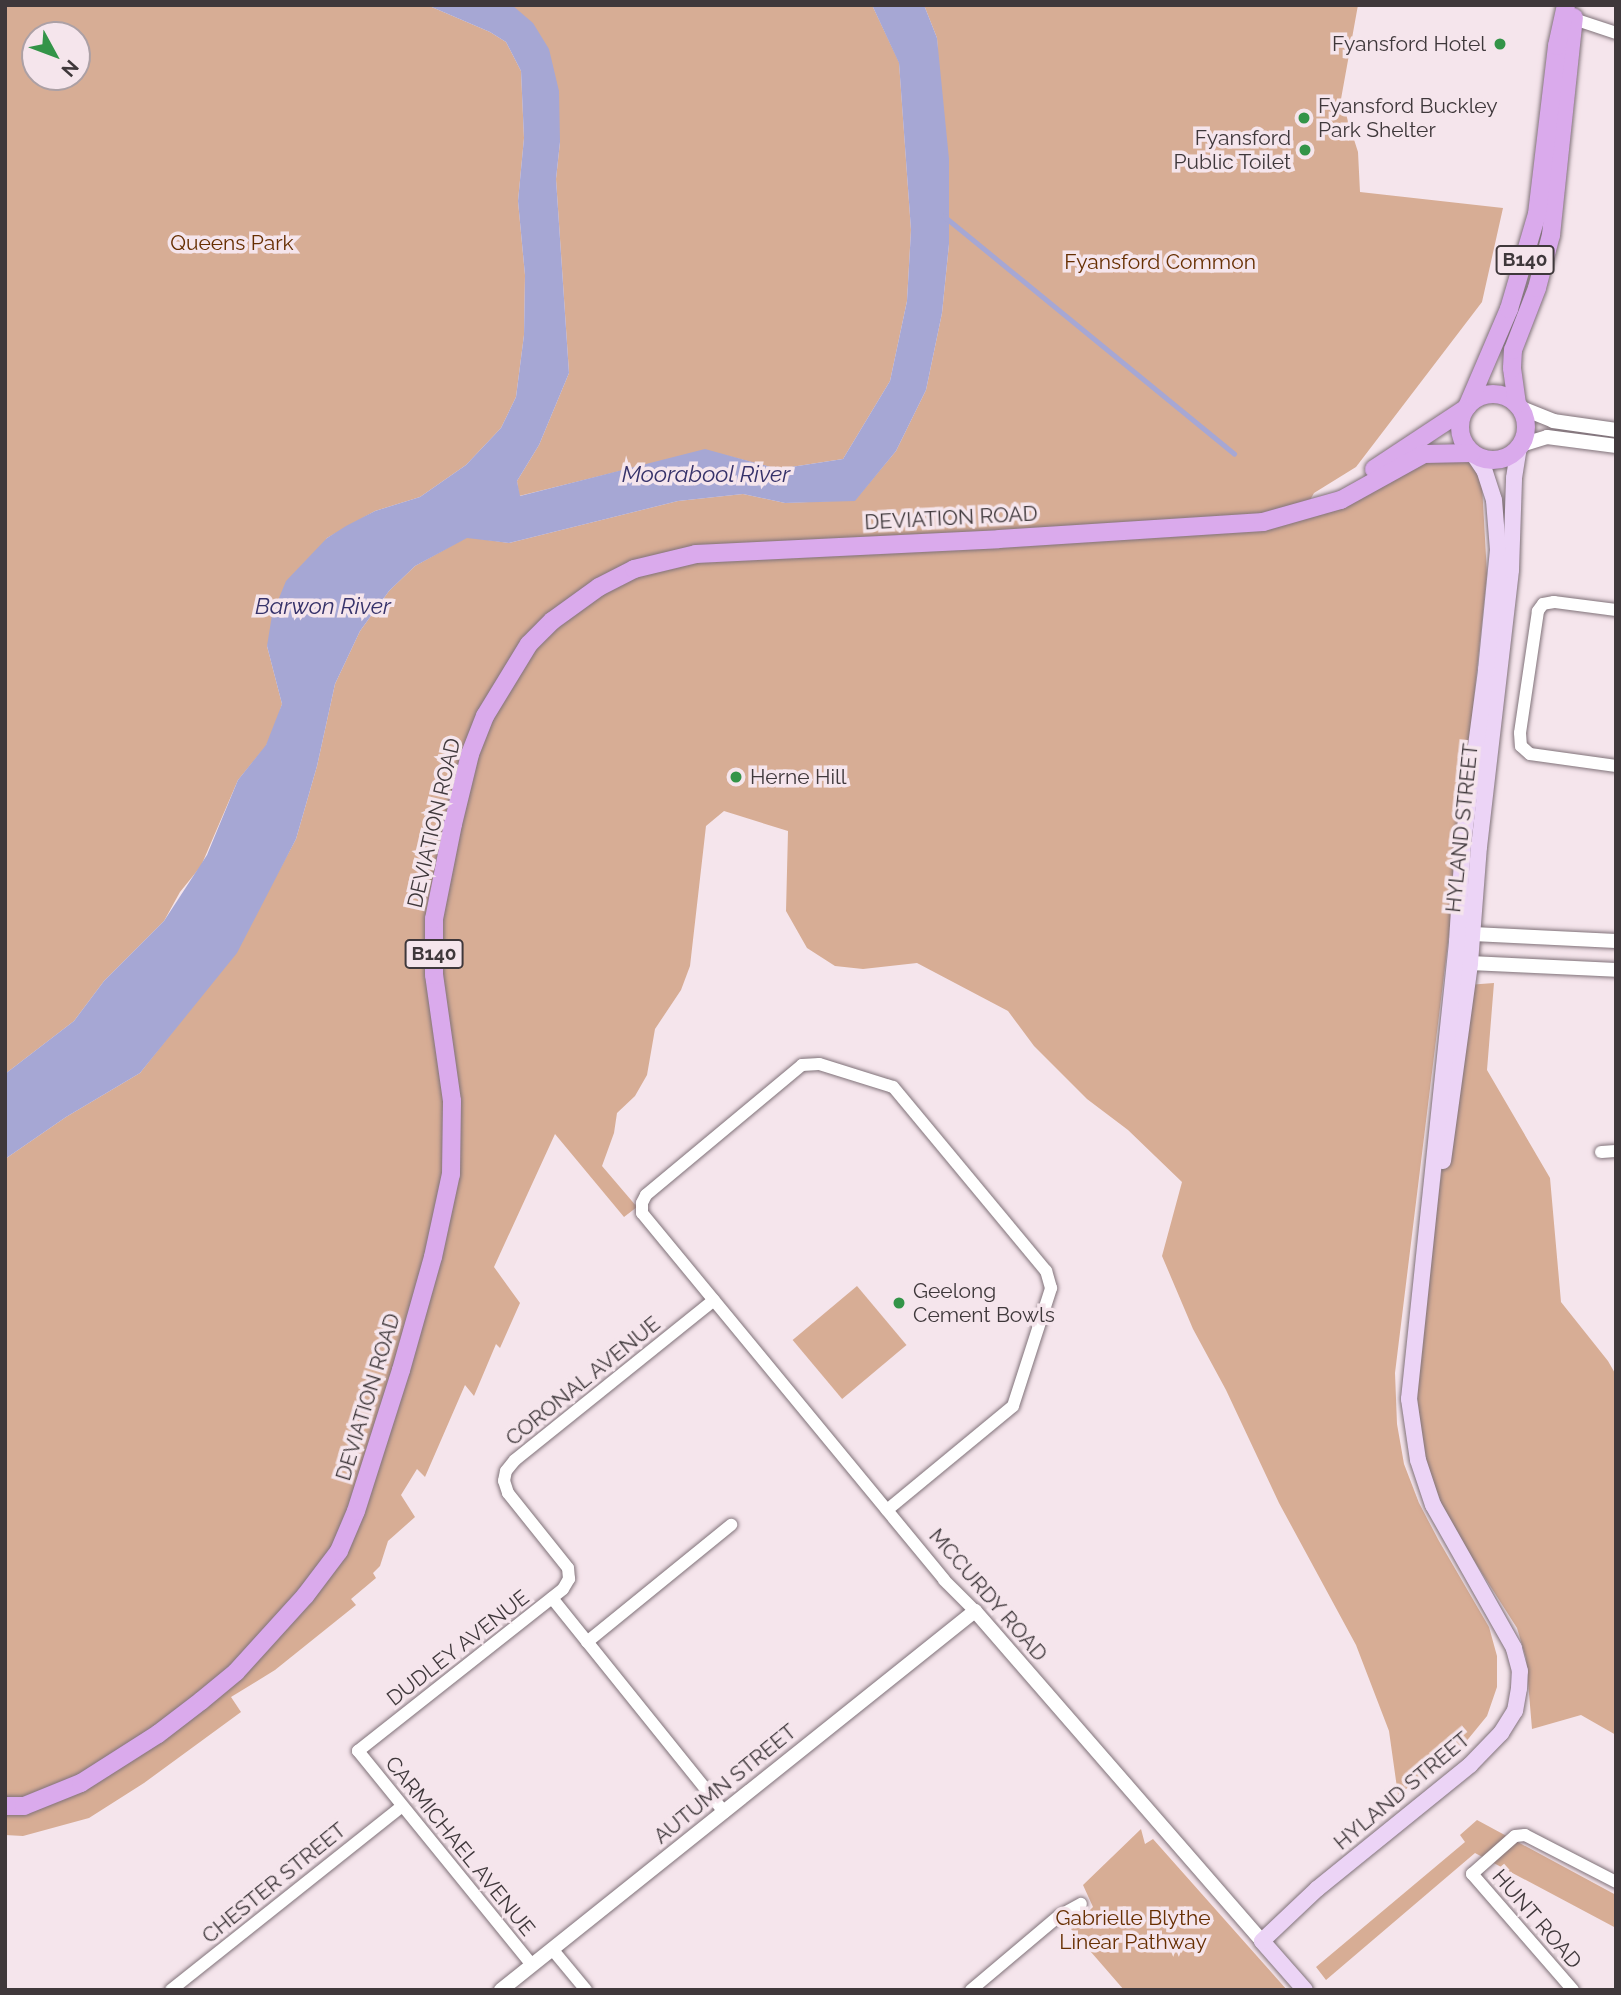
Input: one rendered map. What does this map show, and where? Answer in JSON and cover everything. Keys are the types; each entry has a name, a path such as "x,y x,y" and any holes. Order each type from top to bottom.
{"main road":[{"name":"B140","path":"1547,206 1509,309 1466,408 1460,431 1473,454 1486,460 1499,460 1520,446 1526,422 1518,405 1512,368 1514,343 1542,270 1557,103 1570,11"},
{"name":"B140","path":"1466,408 1475,398 1490,393 1508,397 1518,405"},
{"name":"DEVIATION ROAD","path":"1305,510 1466,408"},
{"name":"HYLAND STREET","path":"1473,934 1481,834 1511,570 1514,478 1520,446"},
{"name":"DEVIATION ROAD","path":"5,1806 24,1807 81,1783 180,1717 236,1672 305,1596 339,1551 356,1511 401,1370 433,1257 450,1174 452,1101 434,975 434,919 453,824 470,754 485,716 504,681 536,636 599,587 634,569 696,554 1263,522 1353,494 1423,454 1473,454"},
{"name":"HYLAND STREET","path":"1430,1211 1448,1140 1463,952 1463,844 1486,670 1499,530 1490,485 1473,454"},
{"path":"1463,952 1473,934"},
{"name":"HYLAND STREET","path":"1262,1941 1317,1889 1470,1765 1501,1733 1515,1711 1520,1671 1514,1648 1501,1621 1444,1529 1418,1460 1409,1399 1413,1336 1430,1211 1439,1116 1463,952"},
{"name":"MCCURDY ROAD","path":"1262,1941 1305,1990"}],"street":[{"path":"1570,11 1616,33"},
{"path":"1518,405 1553,421 1616,430"},
{"path":"1520,446 1547,437 1616,446"},
{"path":"1616,610 1554,601 1543,604 1538,611 1520,738 1524,750 1535,756 1616,766"},
{"path":"1473,934 1616,941"},
{"path":"1463,952 1616,970"},
{"name":"MCCURDY ROAD","path":"887,1510 1013,1406 1051,1288 1046,1271 893,1087 819,1063 802,1065 644,1196 642,1209 648,1221 944,1580 975,1611 1262,1941"},
{"path":"1601,1152 1616,1151"},
{"name":"CORONAL AVENUE","path":"568,1568 508,1493 504,1480 506,1471 714,1300"},
{"path":"587,1642 731,1525"},
{"name":"DUDLEY AVENUE","path":"358,1751 552,1598 569,1579 568,1568"},
{"path":"552,1598 724,1812"},
{"name":"AUTUMN STREET","path":"501,1990 975,1611"},
{"name":"CARMICHAEL AVENUE","path":"358,1751 532,1965"},
{"name":"CHESTER STREET","path":"171,1990 401,1806"},
{"name":"HUNT ROAD","path":"1573,1990 1472,1874 1515,1836 1525,1835 1616,1882"},
{"path":"971,1990 1059,1916 1081,1904"},
{"path":"552,1949 586,1990"}],"green space":[{"name":"Queens Park","path":"5,5 427,5 490,32 506,42 521,71 524,138 518,201 525,275 524,335 516,397 501,428 466,465 420,497 375,511 327,538 267,646 282,704 266,746 238,780 201,866 180,892 164,921 104,981 74,1021 5,1074"},
{"path":"512,5 872,5 899,62 911,230 907,301 890,381 843,459 778,469 705,450 519,496 517,481 539,445 569,373 556,179 560,142"},
{"name":"Fyansford Common","path":"924,5 1358,5 1341,99 1358,152 1360,192 1503,208 1482,302 1356,467 1314,493 1305,509 1411,460 1472,453 1482,485 1487,574 1451,918 1395,1373 1397,1424 1404,1464 1419,1503 1489,1627 1497,1656 1497,1687 1487,1716 1460,1749 1398,1795 1389,1731 1356,1645 1279,1503 1226,1390 1193,1329 1162,1256 1182,1182 1128,1130 1087,1099 1034,1046 1008,1011 917,963 863,969 835,966 807,948 786,911 788,831 724,811 706,826 690,966 681,990 655,1029 647,1075 635,1096 617,1113 614,1133 602,1166 637,1207 624,1217 555,1134 494,1267 520,1303 500,1348 496,1344 474,1396 465,1385 425,1477 417,1469 401,1495 415,1517 388,1541 380,1566 373,1573 376,1578 351,1599 356,1605 275,1670 231,1697 241,1712 144,1783 89,1818 23,1836 5,1835 5,1159 66,1117 140,1073 181,1021 267,893 296,839 317,766 335,684 360,631 389,591 415,566 467,537 509,543 678,501 743,494 785,503 855,500 896,451 926,390 942,313 949,244 937,38"},
{"path":"1494,983 1487,1070 1550,1178 1561,1302 1616,1375 1616,1735 1581,1715 1532,1729 1526,1658 1517,1628 1450,1523 1424,1463 1417,1394 1432,1242 1467,985"},
{"path":"857,1286 906,1345 842,1399 793,1340"},
{"path":"1477,1820 1616,1895 1616,1928 1475,1853 1326,1980 1316,1967 1465,1842 1460,1835"},
{"name":"Gabrielle Blythe Linear Pathway","path":"1141,1829 1145,1844 1153,1839 1287,1990 1124,1990 1071,1929 1093,1907 1083,1885"}],"water":[{"path":"427,5 512,5 533,23 549,49 559,91 560,142 556,179 569,373 539,445 517,481 520,496 705,449 778,469 843,459 890,381 907,301 911,230 899,63 872,5 924,5 937,38 949,159 949,244 942,313 926,390 896,451 855,501 785,503 743,494 678,501 509,543 467,538 415,566 389,591 360,631 335,684 317,766 296,839 237,953 140,1073 66,1117 5,1159 5,1074 74,1021 104,981 164,921 207,855 238,780 266,745 282,704 267,646 272,615 286,581 327,538 375,511 420,497 466,465 501,428 516,397 524,335 525,275 518,201 524,138 521,71 506,42 490,32"}],"waterway":[{"path":"944,216 1234,453"}],"place":[{"name":"Fyansford Hotel","path":"1500,44"},
{"name":"Fyansford Buckley Park Shelter","path":"1304,118"},
{"name":"Fyansford Public Toilet","path":"1305,150"},
{"name":"Herne Hill","path":"736,777"},
{"name":"Geelong Cement Bowls","path":"899,1303"}],"water label":[{"name":"Moorabool River","path":"706,474"},
{"name":"Barwon River","path":"323,606"}]}
